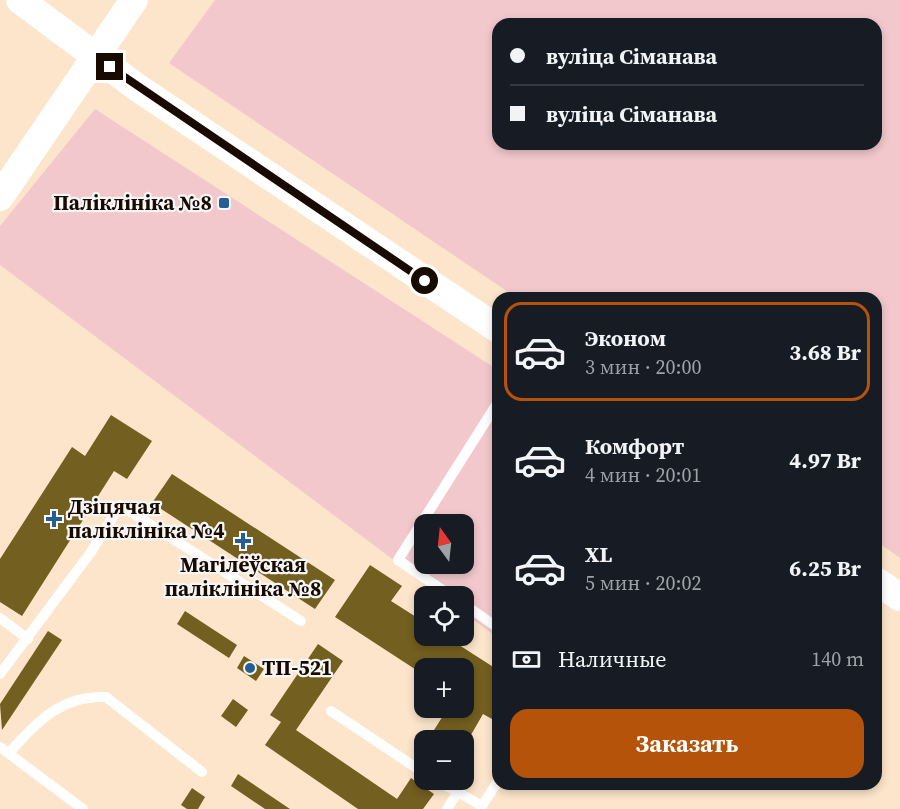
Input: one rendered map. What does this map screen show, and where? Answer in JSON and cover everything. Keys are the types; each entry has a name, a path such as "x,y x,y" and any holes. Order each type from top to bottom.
{"main road":[{"path":"20,0 148,95 492,325"},
{"path":"0,197 134,0"},
{"path":"882,585 900,597"}],"lane":[{"path":"437,586 398,560 492,411"},
{"path":"0,674 92,552 120,505 301,621"},
{"path":"474,611 492,624"},
{"path":"0,618 28,639"},
{"path":"83,809 5,750 35,724 69,701 88,696 106,697 202,772"},
{"path":"331,711 414,765"},
{"path":"454,790 481,808 492,790"},
{"path":"447,809 458,792"},
{"path":"62,809 69,799"}],"shaded area":[{"path":"215,0 900,0 900,558 882,545 882,292 508,292 169,63"},
{"path":"95,109 492,366 492,634 474,620 474,586 428,586 0,265 0,226"}],"building":[{"name":"Дзіцячая паліклініка №4","path":"111,415 152,441 127,479 114,471 22,616 0,602 0,559 72,447 85,456"},
{"name":"Магілёўская паліклініка №8","path":"172,474 335,580 315,609 152,503"},
{"path":"370,565 402,586 391,601 414,616 414,646 461,646 492,666 492,719 483,714 474,730 434,730 442,718 474,718 474,658 414,658 414,668 335,617"},
{"path":"185,611 237,645 229,658 177,624"},
{"path":"48,631 62,640 2,730 0,704"},
{"path":"318,644 343,661 296,730 397,799 411,778 414,780 414,790 428,790 434,794 423,809 358,809 265,745 281,722 270,715"},
{"name":"ТП-521","path":"244,656 264,669 256,681 237,668"},
{"path":"233,699 248,710 236,727 221,716"},
{"path":"238,774 290,809 265,809 231,786"},
{"path":"192,788 205,797 198,809 187,809 181,805"}],"place":[{"name":"Паліклініка №8","path":"224,203"},
{"name":"Дзіцячая паліклініка №4","path":"54,519"},
{"name":"Магілёўская паліклініка №8","path":"243,541"},
{"name":"ТП-521","path":"250,668"}],"route":[{"path":"110,67 425,281"}]}
